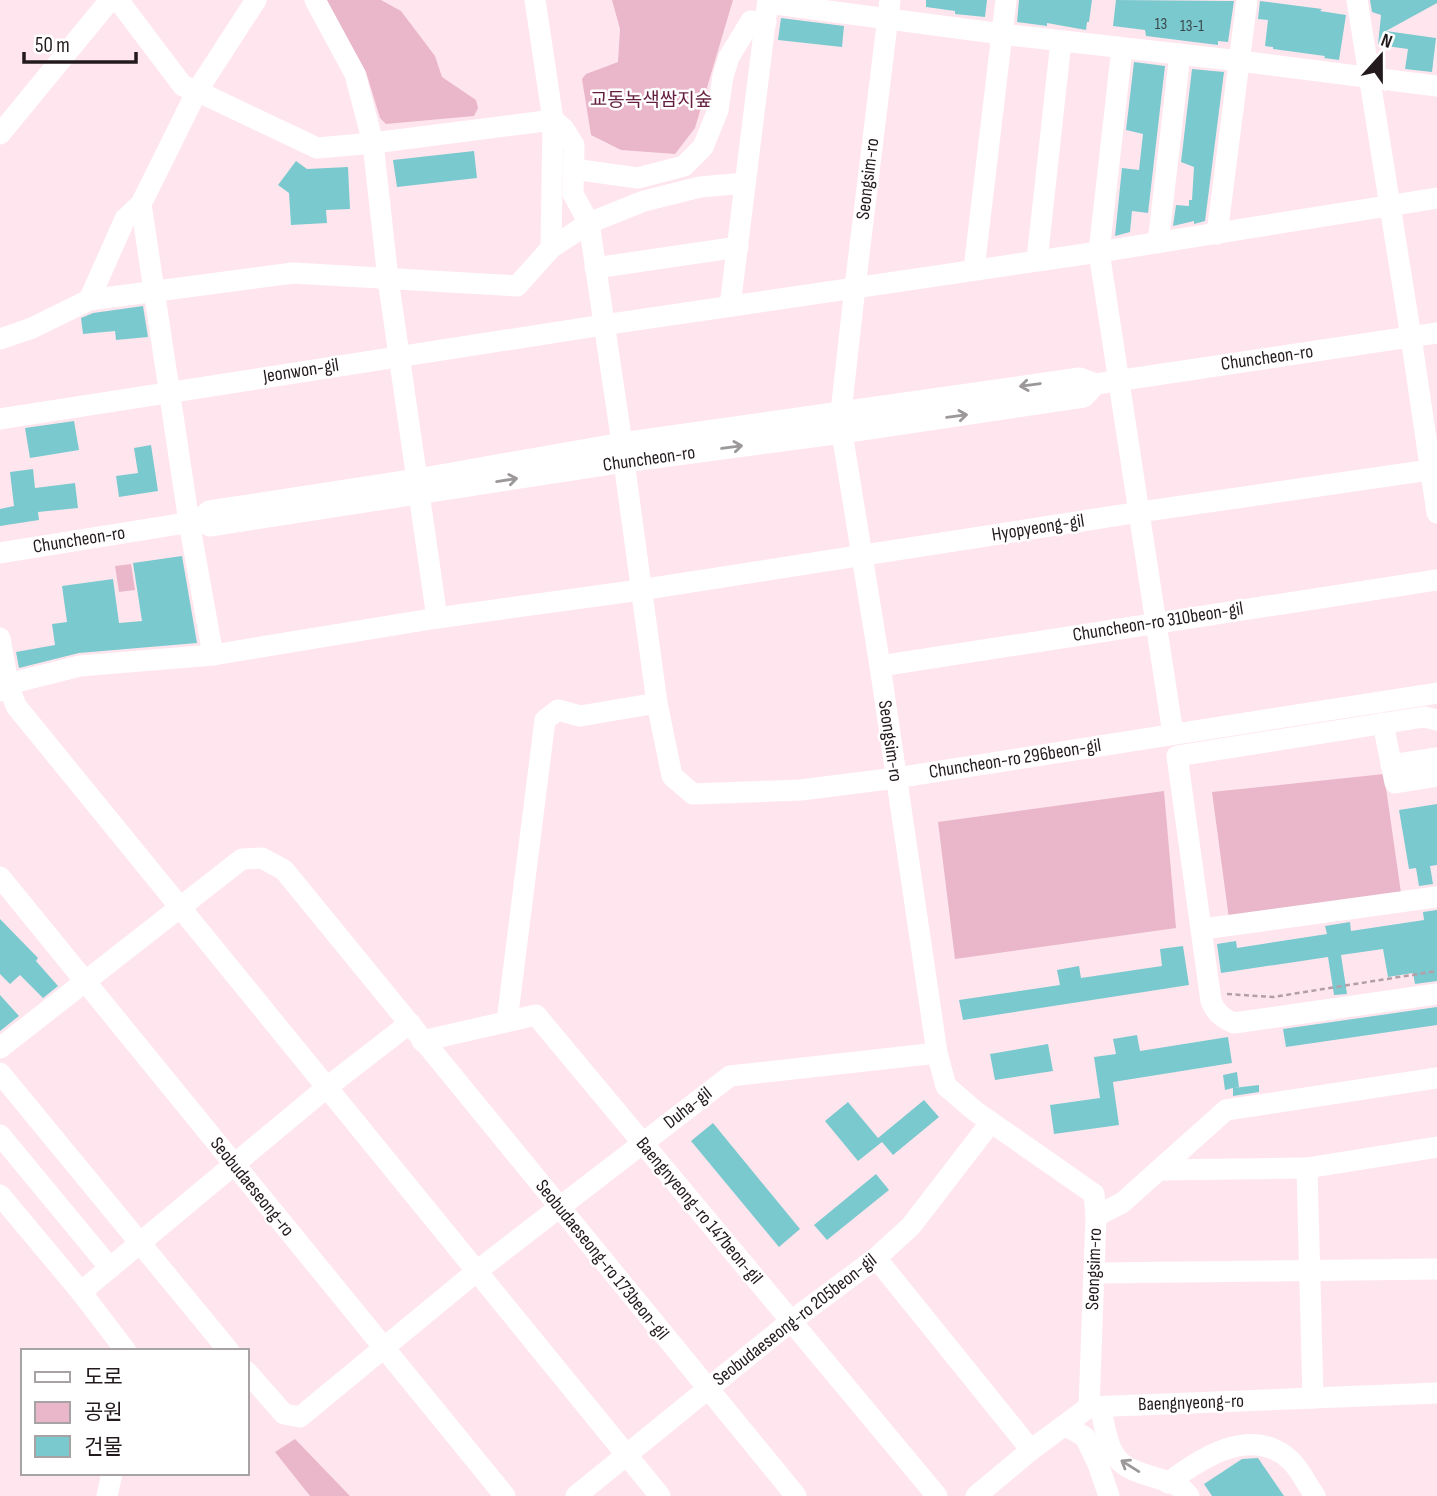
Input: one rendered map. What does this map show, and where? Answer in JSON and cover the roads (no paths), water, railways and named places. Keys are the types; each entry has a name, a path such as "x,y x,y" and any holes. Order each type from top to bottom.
{"street":[{"path":"0,134 110,0"},
{"path":"118,0 183,86 317,148 373,144 553,120 564,129 574,145 573,194 589,223 657,703 580,716 558,710 545,720 507,1021"},
{"path":"89,300 125,219 141,204 197,91 256,0"},
{"path":"315,0 355,74 373,144 388,279 437,618"},
{"path":"535,0 553,120 551,248"},
{"path":"974,269 1006,0"},
{"path":"1217,234 1247,0"},
{"path":"1357,0 1433,470 1437,513"},
{"path":"573,169 638,178 684,166 703,147 718,110 729,57 744,28 768,8 889,10 1002,34 1437,86"},
{"path":"730,306 768,8"},
{"name":"Seongsim-ro","path":"889,10 855,287 842,422 937,1054 946,1086 975,1111 1094,1194 1095,1407 1114,1454 1122,1462 1148,1477 1184,1489 1189,1496"},
{"path":"1037,260 1061,41"},
{"path":"1122,48 1099,252 1172,734"},
{"path":"1158,243 1180,54"},
{"path":"0,340 32,328 89,300 293,273 517,286 551,248 589,223 643,201 700,187 745,183"},
{"name":"Jeonwon-gil","path":"0,419 399,356 1217,234 1437,198"},
{"path":"141,204 169,391 194,522 212,655"},
{"path":"595,268 738,247"},
{"name":"Chuncheon-ro","path":"0,553 194,522 209,511 419,487 623,453 842,422 1080,378 1097,384 1437,333"},
{"name":"Hyopyeong-gil","path":"4,687 80,666 212,655 437,618 640,590 1140,512 1433,470"},
{"name":"Chuncheon-ro 310beon-gil","path":"880,666 1437,580"},
{"path":"0,638 4,687 16,706 660,1496"},
{"name":"Chuncheon-ro 296beon-gil","path":"657,703 672,776 693,794 801,790 896,778 1437,693"},
{"path":"1437,720 1424,717 1177,756 1210,993 1215,1010 1234,1023 1437,994"},
{"path":"1384,723 1395,783 1437,776"},
{"path":"1391,765 1437,758"},
{"name":"Seobudaeseong-ro 173beon-gil","path":"0,1048 242,859 262,858 284,870 796,1496"},
{"name":"Seobudaeseong-ro","path":"0,877 233,1166 505,1496"},
{"path":"1203,929 1437,897"},
{"name":"Baengnyeong-ro 147beon-gil","path":"422,1041 536,1015 937,1496"},
{"path":"81,1292 326,1088 410,1023"},
{"name":"Duha-gil","path":"248,1373 284,1414 300,1417 477,1271 730,1076 937,1054"},
{"path":"0,1073 142,1242 227,1349"},
{"path":"1096,1216 1122,1203 1226,1110 1437,1078"},
{"name":"Seobudaeseong-ro 205beon-gil","path":"576,1496 790,1322 876,1258 911,1226 992,1122"},
{"path":"0,1135 110,1268"},
{"path":"1159,1170 1307,1168 1437,1147"},
{"path":"1307,1168 1313,1398"},
{"path":"0,1195 124,1349"},
{"path":"876,1258 1031,1450"},
{"path":"1094,1273 1437,1269"},
{"name":"Baengnyeong-ro","path":"1095,1407 1437,1393"},
{"path":"976,1496 1031,1450 1095,1407"},
{"path":"1066,1426 1085,1437 1109,1496"},
{"path":"1168,1483 1194,1463 1242,1443 1270,1445 1292,1461 1315,1496"},
{"path":"107,1496 112,1475"}],"park label":[{"name":"교동녹색쌈지숲","path":"651,100"}]}
